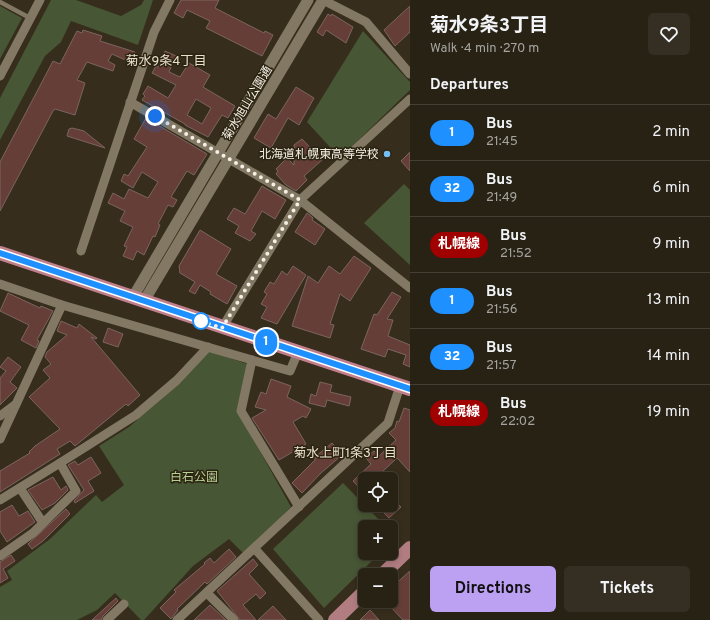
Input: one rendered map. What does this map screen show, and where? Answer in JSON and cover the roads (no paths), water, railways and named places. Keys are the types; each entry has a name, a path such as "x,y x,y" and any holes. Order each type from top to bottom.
{"highway":[{"path":"0,253 405,388"}],"main road":[{"path":"389,568 410,548"},
{"path":"335,620 358,598"}],"street":[{"path":"0,76 40,0"},
{"path":"81,251 154,32 170,0"},
{"name":"菊水旭山公園通","path":"138,299 218,153 308,0"},
{"path":"323,0 366,22 410,74"},
{"name":"菊水旭山公園通","path":"138,299 228,160 323,0"},
{"path":"222,328 300,200 410,98"},
{"path":"130,102 228,160 300,200 410,288"},
{"path":"0,284 62,305 290,371 298,352"},
{"path":"0,439 62,305"},
{"path":"0,500 136,415 177,380 208,347"},
{"path":"252,360 241,411 299,507"},
{"path":"177,620 255,549 388,423 405,388"},
{"path":"0,416 17,403"},
{"path":"0,556 33,533 76,491 60,463"},
{"path":"20,488 43,523"},
{"path":"255,549 319,620"},
{"path":"207,592 234,620"},
{"path":"107,620 124,604"}],"lane":[{"path":"0,2 30,18"}],"place":[{"name":"北海道札幌東高等学校","path":"387,154"}],"district":[{"name":"菊水9条4丁目","path":"166,60"},
{"name":"菊水上町1条3丁目","path":"345,452"}],"park label":[{"name":"白石公園","path":"194,477"}]}
